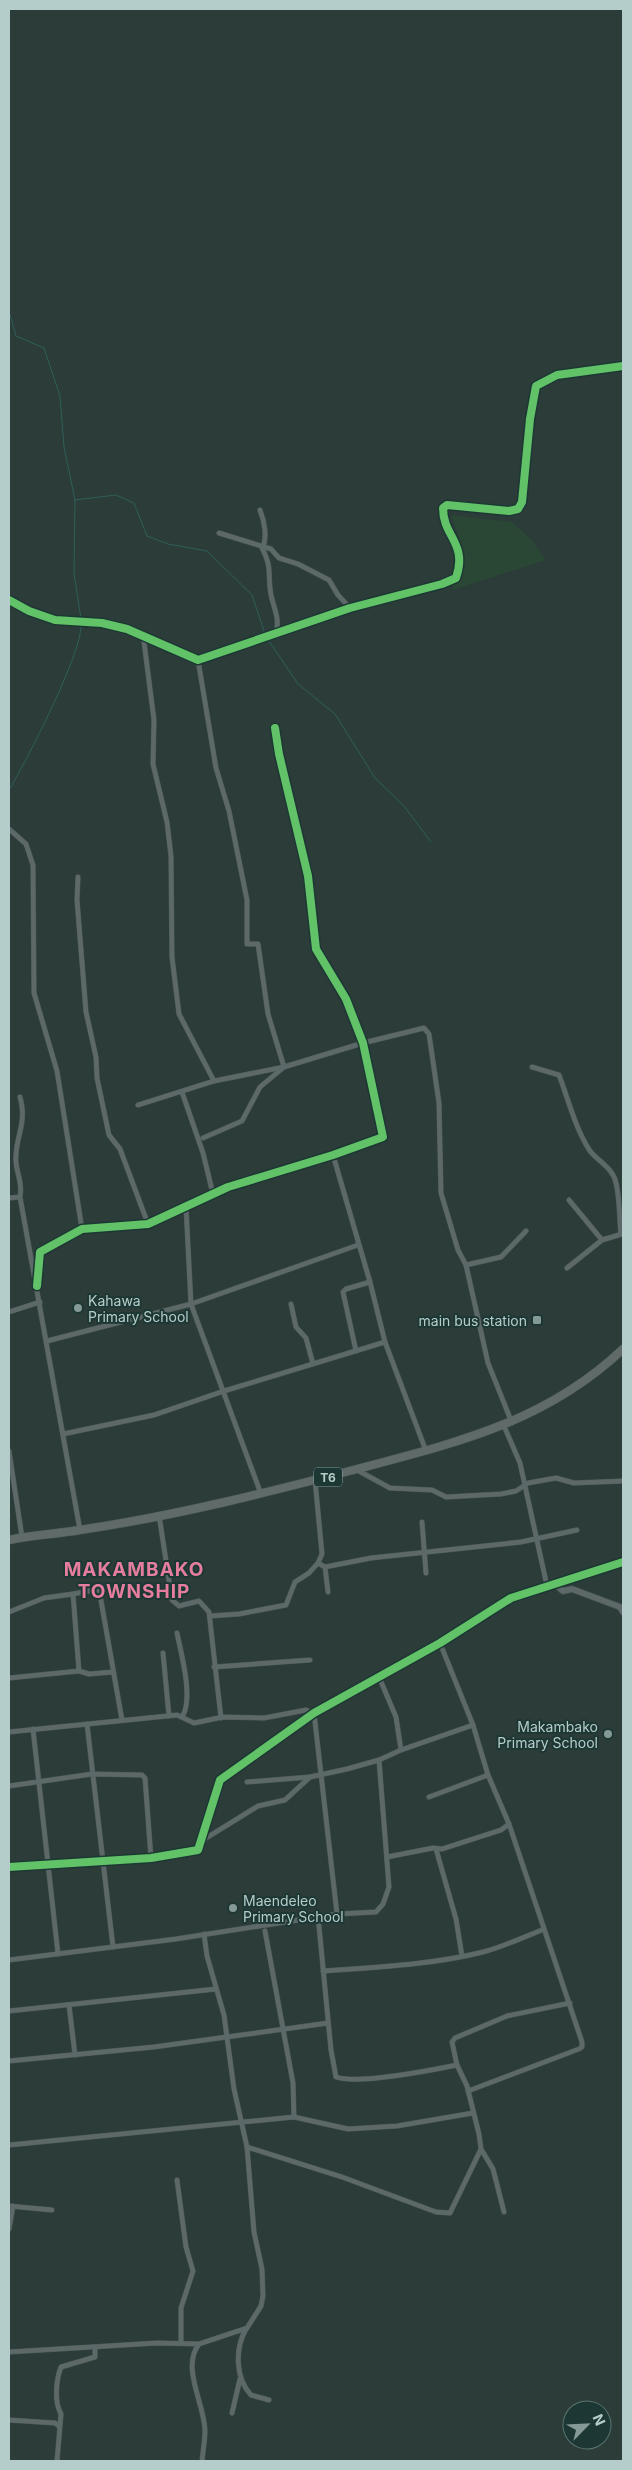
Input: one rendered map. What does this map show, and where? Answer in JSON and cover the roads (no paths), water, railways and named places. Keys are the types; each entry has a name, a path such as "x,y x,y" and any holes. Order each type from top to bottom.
{"highway":[{"name":"T6","path":"9,1540 80,1530 261,1494 426,1451 512,1423 567,1394 623,1349"}],"street":[{"path":"9,600 29,611 54,620 102,623 142,634 198,660 350,608 442,584 456,578 461,559 443,516 443,508 447,505 496,511 518,509 522,502 530,419 536,386 557,375 623,366"},
{"path":"260,510 264,520 264,544 262,548 270,562 271,595 279,623 276,634"},
{"path":"219,533 262,548 271,549 279,558 298,564 328,580 350,608"},
{"path":"142,634 154,720 154,764 167,822 171,856 172,957 178,1014 214,1081"},
{"path":"198,660 216,768 229,811 246,900 247,944 258,944 268,1014 284,1067"},
{"path":"36,1286 40,1252 82,1229 148,1224 228,1187 334,1155 383,1137 363,1043 346,999 316,949 308,876 279,754 275,728"},
{"path":"9,829 26,844 33,865 34,993 57,1071 82,1229"},
{"path":"78,877 77,900 86,1012 96,1057 97,1078 109,1135 120,1149 148,1224"},
{"path":"138,1105 214,1081 284,1067 422,1027 428,1030 439,1103 441,1193 458,1250 466,1265 488,1363 512,1423"},
{"path":"203,1138 242,1121 260,1087 284,1067"},
{"path":"532,1067 559,1075 575,1123 591,1152 602,1164 608,1167 616,1182 622,1234 602,1240 567,1268"},
{"path":"182,1092 203,1153 213,1194"},
{"path":"20,1097 24,1122 16,1164 22,1186 20,1197 80,1530"},
{"path":"334,1155 385,1342 426,1451"},
{"path":"9,1198 20,1197"},
{"path":"569,1200 602,1240"},
{"path":"186,1206 191,1304 261,1494"},
{"path":"466,1265 501,1257 526,1231"},
{"path":"46,1341 191,1304 358,1245"},
{"path":"356,1351 343,1292 346,1289 370,1282"},
{"path":"9,1312 40,1302"},
{"path":"291,1304 296,1327 306,1338 313,1364"},
{"path":"64,1434 154,1415 224,1391 385,1342"},
{"path":"504,1426 520,1462 547,1586"},
{"path":"9,1450 22,1537"},
{"path":"356,1469 390,1488 432,1490 446,1497 502,1494 516,1491 526,1485 556,1478 574,1484 623,1481"},
{"path":"210,1616 239,1614 286,1605 295,1582 309,1573 318,1563 322,1554 316,1480"},
{"path":"159,1515 172,1600 179,1606 199,1601 205,1606 210,1616 221,1718"},
{"path":"422,1522 426,1573"},
{"path":"318,1563 325,1567 371,1558 521,1542 577,1530"},
{"path":"9,1867 151,1858 198,1850 220,1780 314,1713 440,1643 511,1598 623,1562"},
{"path":"325,1567 328,1592"},
{"path":"555,1584 564,1590 572,1589 620,1608 623,1612"},
{"path":"9,1612 30,1602 100,1589 122,1720"},
{"path":"73,1594 79,1671"},
{"path":"177,1633 186,1688 187,1707 182,1717"},
{"path":"440,1643 473,1725 488,1775 509,1824 570,2003 582,2047 468,2091"},
{"path":"163,1653 169,1716"},
{"path":"214,1667 310,1660"},
{"path":"9,1678 79,1671 89,1674 113,1672"},
{"path":"379,1677 396,1717 401,1750"},
{"path":"9,1732 169,1716 182,1717 194,1723 221,1718 264,1718 306,1710 314,1713"},
{"path":"314,1713 337,1914"},
{"path":"87,1724 113,1946"},
{"path":"247,1782 310,1777 379,1760 401,1750 473,1725"},
{"path":"34,1729 58,1954"},
{"path":"9,1960 204,1934 318,1916 376,1912 383,1904 389,1887 379,1760"},
{"path":"9,1786 92,1774 140,1774 144,1776 151,1858"},
{"path":"429,1797 488,1775"},
{"path":"202,1840 258,1806 285,1800 310,1777"},
{"path":"388,1857 442,1849 500,1830 509,1824"},
{"path":"436,1849 456,1919 462,1956"},
{"path":"318,1916 328,2023 336,2077 422,2073 457,2065"},
{"path":"323,1971 484,1952 544,1929"},
{"path":"265,1932 293,2083 294,2117"},
{"path":"204,1934 216,1989 224,2015 234,2089 247,2147 254,2232 262,2269 263,2296 261,2306 240,2340 240,2378 232,2413"},
{"path":"9,2011 216,1989"},
{"path":"504,2212 493,2169 481,2149 468,2091 457,2065 452,2046 455,2038 507,2016 570,2003"},
{"path":"69,2005 75,2056"},
{"path":"9,2060 75,2056 227,2038 328,2023"},
{"path":"9,2146 294,2117 348,2129 397,2126 473,2113"},
{"path":"247,2147 444,2214 450,2213 481,2149"},
{"path":"177,2180 186,2248 193,2271 181,2308 181,2342"},
{"path":"9,2229 11,2206 52,2210"},
{"path":"9,2352 181,2342 198,2344 247,2328"},
{"path":"198,2344 194,2349 191,2362 205,2430 202,2461"},
{"path":"57,2461 61,2414 58,2409 57,2378 61,2367 95,2357 95,2348"},
{"path":"240,2378 251,2395 269,2400"},
{"path":"9,2420 55,2423 59,2426"}],"waterway":[{"path":"9,311 16,336 44,348 60,396 64,447 75,500 74,573 81,619"},
{"path":"75,500 116,495 134,503 147,536 168,544 207,551 252,595 265,634"},
{"path":"9,790 28,756 64,680 80,636 81,623"},
{"path":"267,638 298,684 335,714 375,778 404,806 431,842"}],"place":[{"name":"Kahawa Primary School","path":"78,1308"},
{"name":"main bus station","path":"537,1320"},
{"name":"Makambako Primary School","path":"608,1734"},
{"name":"Maendeleo Primary School","path":"233,1908"}],"district":[{"name":"MAKAMBAKO TOWNSHIP","path":"134,1580"}]}
